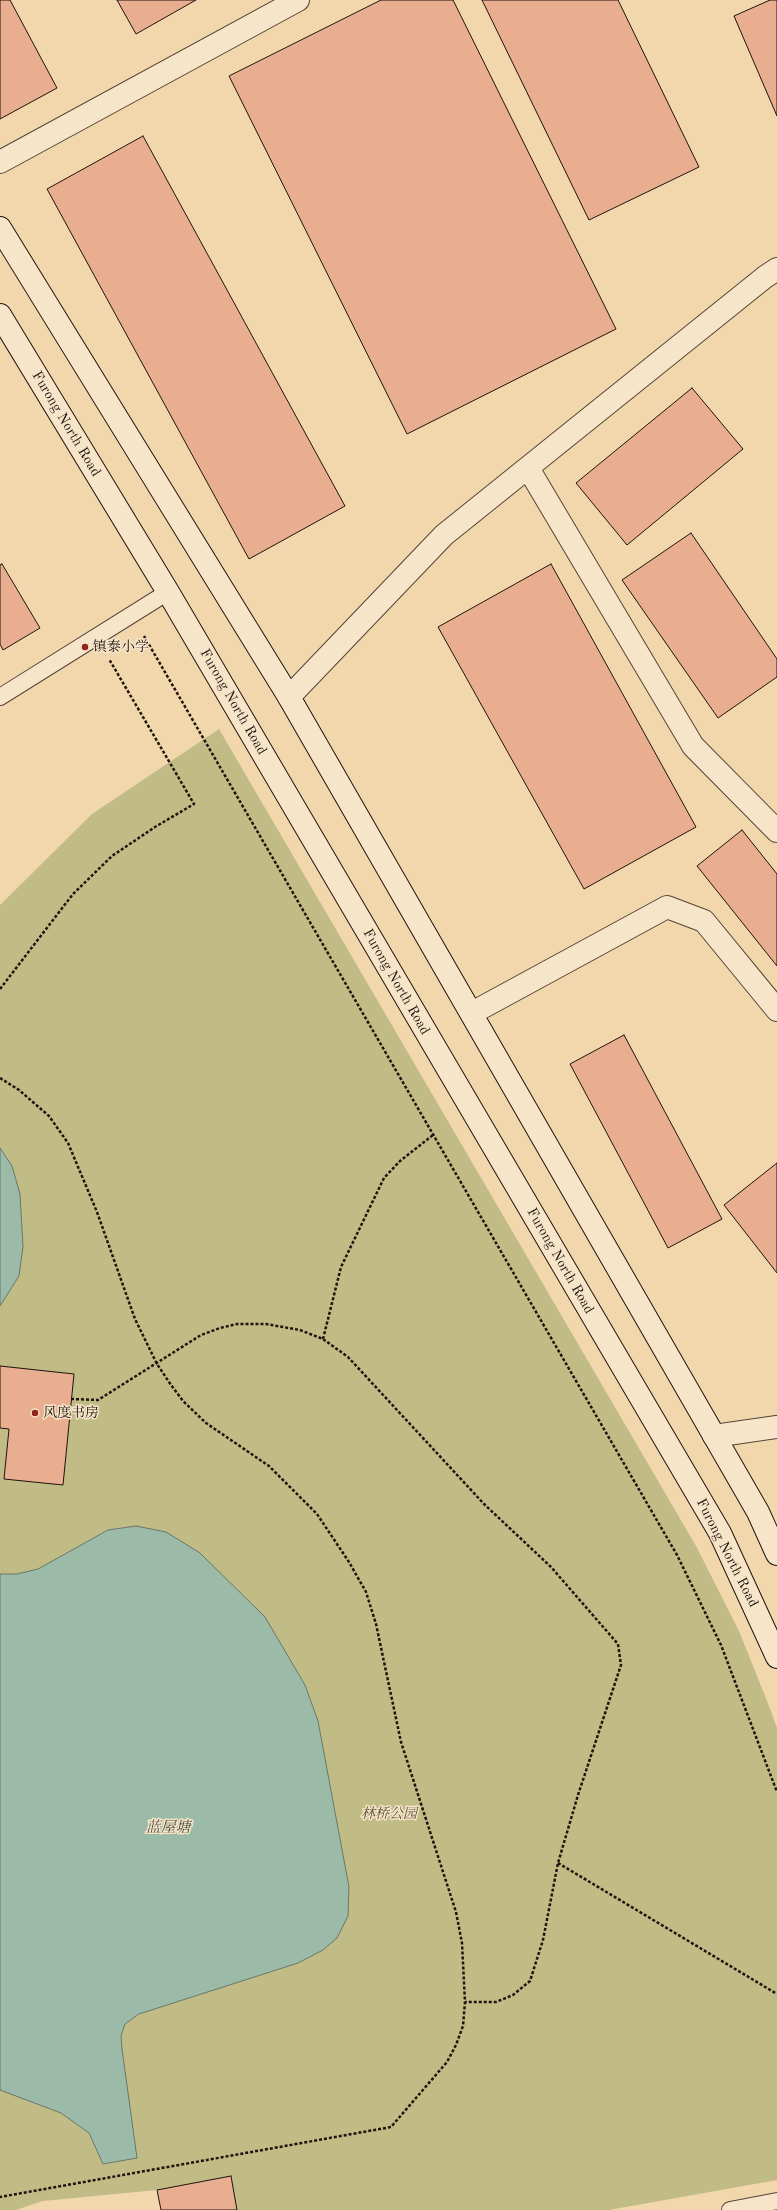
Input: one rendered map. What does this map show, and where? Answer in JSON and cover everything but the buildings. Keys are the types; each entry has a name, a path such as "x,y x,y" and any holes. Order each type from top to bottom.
{"main road":[{"path":"0,162 298,0"},
{"path":"0,228 289,697 758,1512 777,1554"},
{"path":"289,697 444,535 765,277 777,270"},
{"name":"Furong North Road","path":"0,316 168,592 720,1533 777,1657"},
{"path":"528,468 693,746 777,831"},
{"path":"472,1013 667,906 704,921 777,1010"},
{"path":"714,1436 777,1427"}],"lane":[{"path":"0,698 168,592"},
{"path":"730,2210 777,2201"}],"path":[{"path":"132,614 677,1555 721,1645 777,1792"},
{"path":"0,989 73,894 112,856 155,827 194,804 96,637"},
{"path":"0,1078 19,1090 49,1116 68,1143 97,1212 135,1320 157,1364 183,1402 206,1423 269,1466 317,1514 349,1562 366,1592 376,1624 401,1742 456,1912 462,1943 465,2002 463,2026 456,2045 447,2062 391,2127 0,2197"},
{"path":"323,1339 340,1267 384,1178 400,1161 433,1135"},
{"path":"71,1399 98,1400 201,1335 237,1324 266,1324 279,1326 300,1330 323,1339 348,1357 484,1504 551,1567 618,1644 621,1665 578,1795 558,1863 543,1940 530,1981 513,1995 496,2002 465,2002"},
{"path":"558,1863 777,1994"}],"green space":[{"name":"林桥公园","path":"219,729 696,1546 739,1631 769,1706 777,1728 777,2180 609,2210 161,2210 157,2190 43,2201 16,2210 0,2210 0,905 92,814"}],"water":[{"path":"0,1148 12,1166 20,1194 23,1247 19,1276 0,1306"},
{"name":"蓝屋塘","path":"136,1526 166,1532 200,1553 265,1617 305,1685 318,1721 349,1887 348,1916 337,1938 323,1950 298,1963 139,2014 125,2024 121,2036 122,2049 137,2158 103,2164 89,2133 61,2113 0,2090 0,1574 17,1574 38,1569 108,1530"}],"place":[{"name":"镇泰小学","path":"85,647"},
{"name":"风度书房","path":"35,1413"}]}
